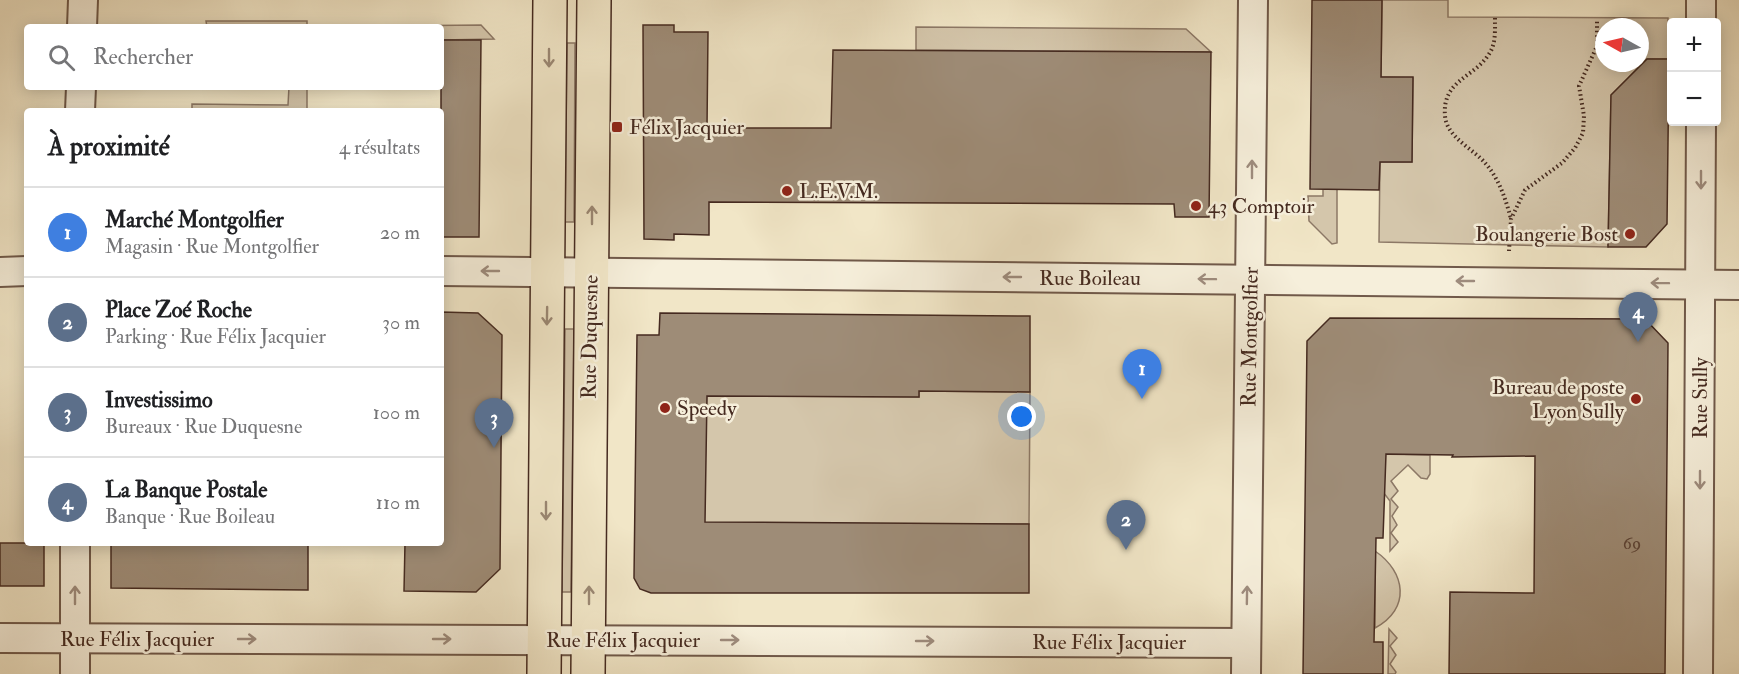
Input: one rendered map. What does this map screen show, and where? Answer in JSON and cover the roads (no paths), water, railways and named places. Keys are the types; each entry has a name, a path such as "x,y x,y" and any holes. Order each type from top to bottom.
{"main road":[{"name":"Rue Duquesne","path":"544,674 550,0"},
{"name":"Rue Duquesne","path":"588,674 594,0"}],"street":[{"path":"82,24 83,0"},
{"name":"Rue Montgolfier","path":"1246,674 1253,0"},
{"path":"1701,0 1701,18"},
{"path":"80,108 81,90"},
{"name":"Rue Sully","path":"1698,674 1701,126"},
{"path":"0,272 24,271"},
{"name":"Rue Boileau","path":"444,271 1739,285"},
{"path":"75,546 75,674"},
{"name":"Rue Félix Jacquier","path":"0,638 1246,644"}],"place":[{"name":"Félix Jacquier","path":"617,127"},
{"name":"L.E.V.M.","path":"787,191"},
{"name":"43 Comptoir","path":"1196,206"},
{"name":"Boulangerie Bost","path":"1630,234"},
{"name":"La Banque Postale","path":"1638,342"},
{"name":"Marché Montgolfier","path":"1142,399"},
{"name":"Bureau de poste Lyon Sully","path":"1636,399"},
{"name":"Speedy","path":"665,408"},
{"name":"Investissimo","path":"494,448"},
{"name":"Place Zoé Roche","path":"1126,550"}]}
